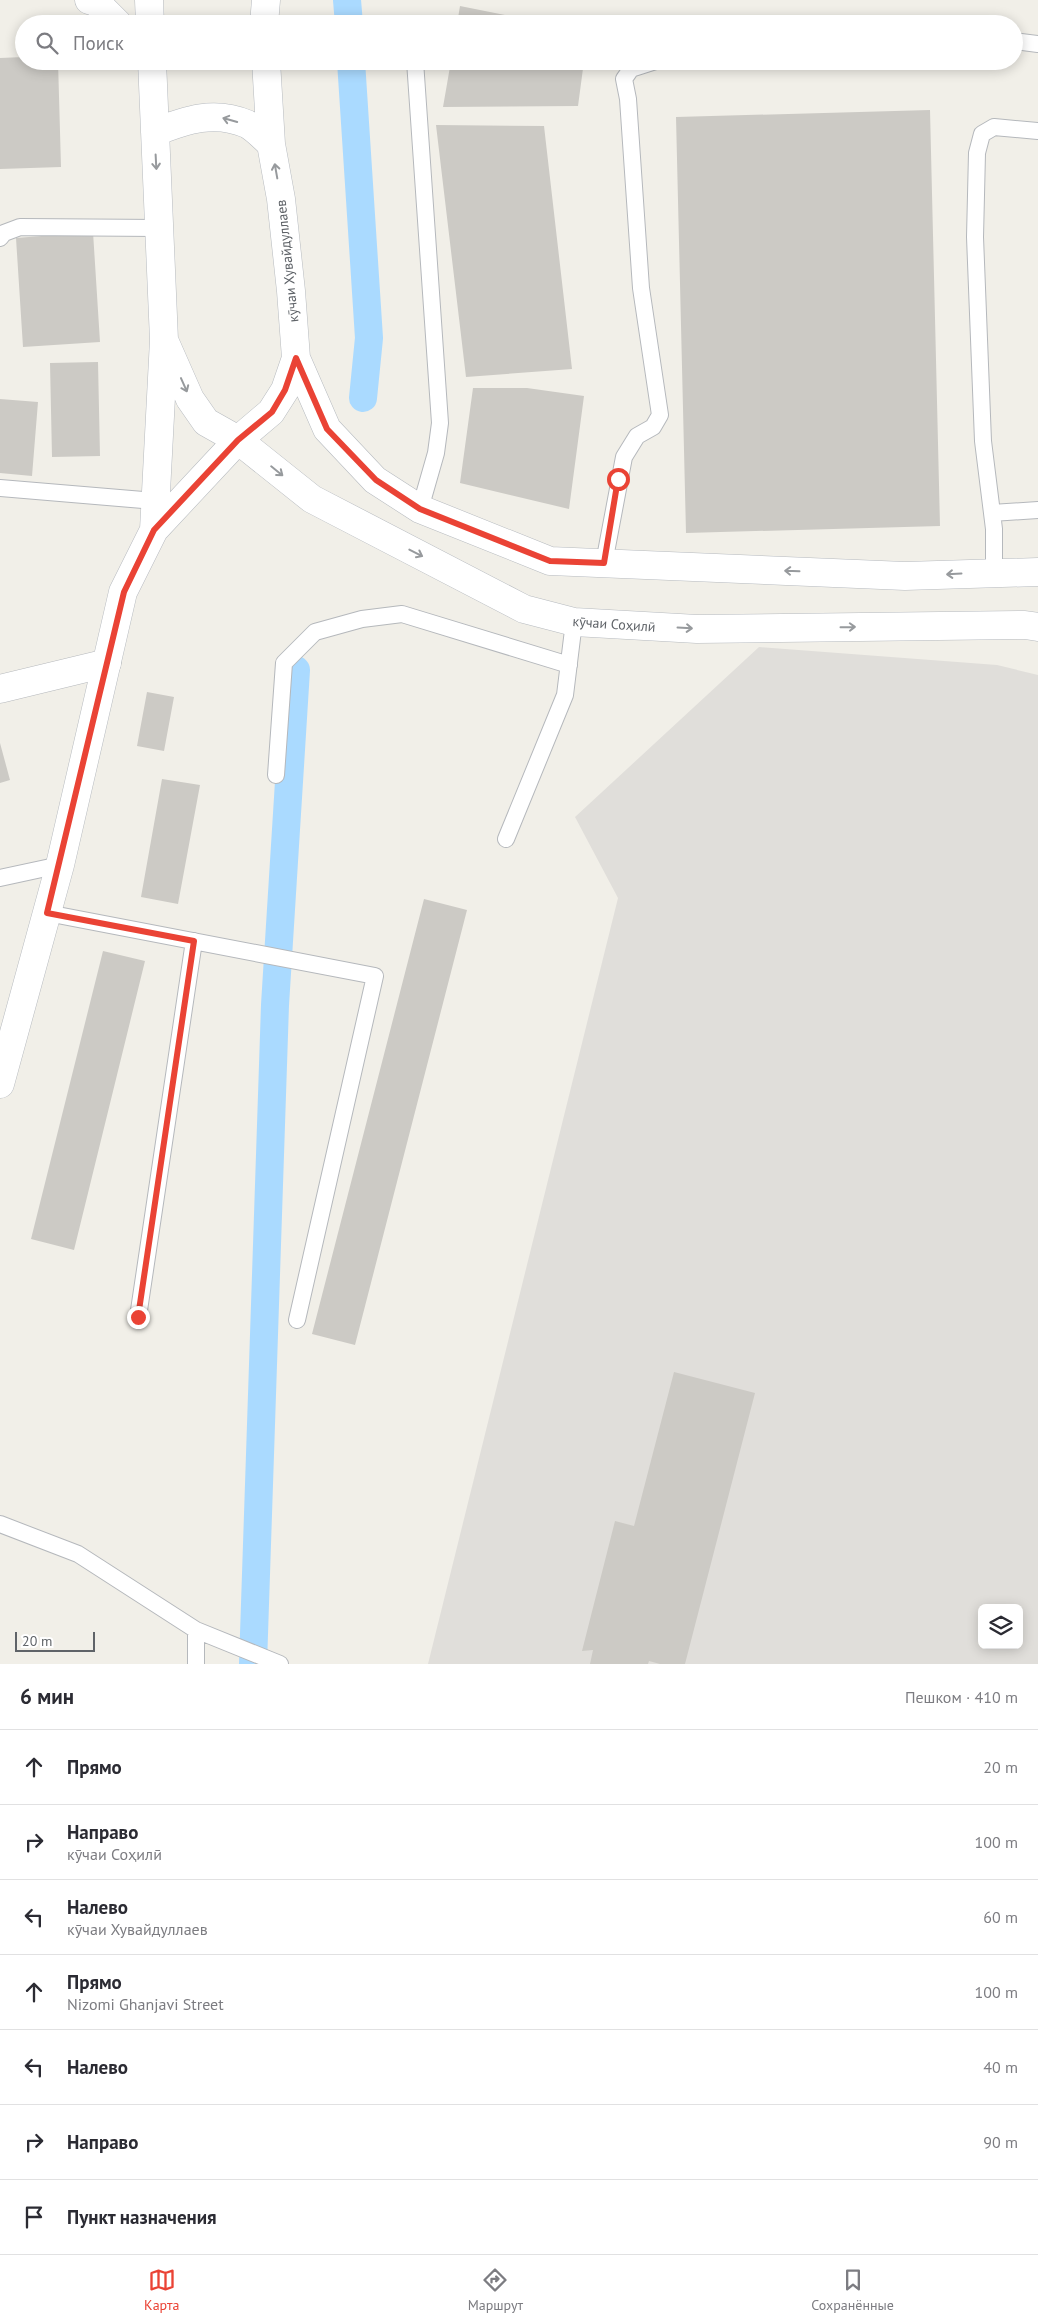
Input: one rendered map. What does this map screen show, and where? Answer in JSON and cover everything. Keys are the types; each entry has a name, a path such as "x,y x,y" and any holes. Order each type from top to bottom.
{"street":[{"path":"89,0 96,2 109,15"},
{"path":"149,0 150,15"},
{"path":"265,15 266,0"},
{"path":"0,1084 60,865 124,592 154,530 164,340 152,70"},
{"name":"кӯчаи Хувайдуллаев","path":"154,530 238,440 272,412 285,390 296,358 283,217 271,144 267,70"},
{"path":"155,132 183,121 217,116 248,125 271,144"},
{"path":"164,340 190,399 206,422 238,440"},
{"path":"296,358 327,429 376,480 420,509 550,561 905,576 1038,572"},
{"name":"кӯчаи Соҳилӣ","path":"238,440 312,499 524,609 574,622 697,629 1025,625 1038,628"},
{"path":"0,689 107,662"}],"lane":[{"path":"1023,42 1038,44"},
{"path":"416,70 440,423 436,453 420,509"},
{"path":"604,563 624,457 637,436 654,427 660,416 641,288 628,99 624,79 631,70"},
{"path":"994,572 992,513 984,442 978,333 975,237 977,153 982,134 994,127 1038,131"},
{"path":"0,238 4,232 20,227 159,228"},
{"path":"0,488 156,501"},
{"path":"992,513 1038,510"},
{"path":"276,775 284,663 314,632 330,626 362,619 402,614 569,665"},
{"path":"506,840 565,695 574,622"},
{"path":"0,878 60,865"},
{"path":"47,913 375,976 297,1320"},
{"path":"138,1317 194,941"},
{"path":"0,1524 78,1554 196,1630 280,1664"},
{"path":"196,1630 196,1664"}],"shaded area":[{"path":"759,647 997,665 1038,675 1038,1664 428,1664 618,898 575,817"}],"building":[{"path":"460,6 505,15 458,15"},
{"path":"15,57 15,70 58,70 61,167 0,169 0,58"},
{"path":"449,70 583,70 578,106 443,107"},
{"path":"930,110 940,526 686,533 676,117"},
{"path":"436,125 544,126 572,369 466,377"},
{"path":"93,232 100,342 23,347 16,238"},
{"path":"98,362 100,456 52,457 50,363"},
{"path":"473,388 527,388 584,396 569,509 460,483"},
{"path":"0,399 38,402 32,476 0,473"},
{"path":"147,692 174,697 164,751 137,746"},
{"path":"0,743 10,780 0,783"},
{"path":"162,779 200,785 178,904 141,897"},
{"path":"424,899 467,910 355,1345 312,1334"},
{"path":"103,951 145,961 74,1250 31,1239"},
{"path":"674,1372 755,1393 685,1664 660,1664 649,1661 648,1664 590,1664 593,1650 582,1651 615,1521 634,1526"}],"waterway":[{"path":"347,0 348,15"},
{"path":"352,70 369,338 363,398"},
{"path":"253,1664 275,1005 296,670"}],"route":[{"path":"138,1317 194,941 47,913 124,592 154,530 238,440 272,412 285,390 296,358 327,429 376,480 420,509 550,561 604,563 618,479"}]}
